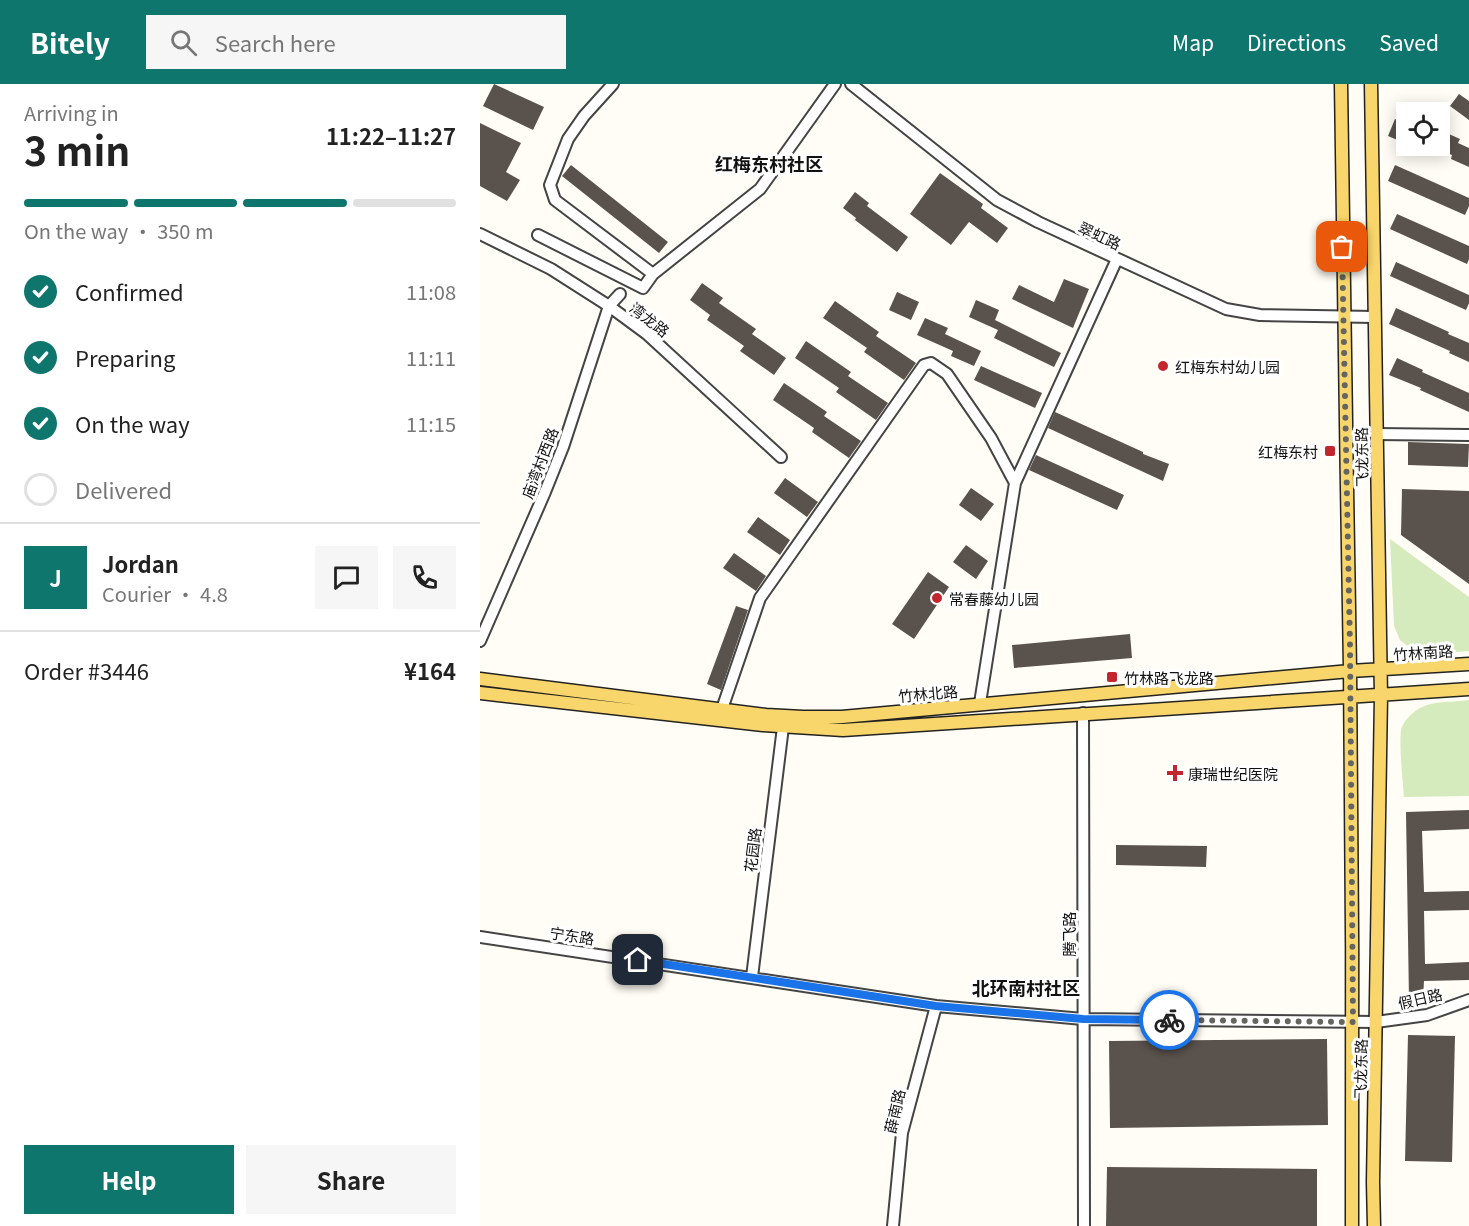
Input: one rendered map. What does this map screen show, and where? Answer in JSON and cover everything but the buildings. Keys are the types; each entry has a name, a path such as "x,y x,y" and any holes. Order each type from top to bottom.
{"main road":[{"name":"飞龙东路","path":"1341,84 1350,671 1352,1226"},
{"name":"飞龙东路","path":"1371,84 1381,696 1374,1226"},
{"name":"竹林南路","path":"1380,670 1469,664"},
{"name":"竹林北路","path":"480,679 766,715 843,717 980,703 1380,670"},
{"path":"1381,696 1469,689"},
{"name":"竹林北路","path":"480,693 783,727 843,730 1350,696 1381,696"}],"street":[{"path":"613,84 584,116 568,139 550,185 555,200 653,274"},
{"path":"538,235 643,288 653,274 760,189 835,84"},
{"name":"翠虹路","path":"851,84 997,200 1117,260 1226,309 1260,315 1374,317"},
{"name":"湾龙路","path":"480,234 551,269 609,306 647,334 781,457"},
{"path":"980,703 1015,483 1117,260"},
{"name":"庙湾村西路","path":"480,640 563,447 609,306 620,294"},
{"path":"722,709 760,598 924,365 931,363 947,374 991,438 1015,483"},
{"path":"1376,434 1469,435"},
{"name":"腾飞路","path":"1083,713 1084,1226"},
{"name":"花园路","path":"752,977 783,727"},
{"name":"宁东路","path":"480,937 936,1006 1083,1019 1376,1022"},
{"name":"假日路","path":"1376,1022 1427,1015 1469,1000"},
{"name":"薛南路","path":"893,1226 902,1133 936,1006"}],"green space":[{"path":"1390,539 1469,597 1469,651 1430,654 1414,651 1400,640 1394,626"},
{"path":"1469,700 1469,796 1404,797 1400,740 1402,727 1406,720 1419,708 1427,705"}],"way so far":[{"path":"1169,1020 1353,1022 1350,647 1342,247"}],"place":[{"name":"红梅东村幼儿园","path":"1163,366"},
{"name":"红梅东村","path":"1330,451"},
{"name":"常春藤幼儿园","path":"937,598"},
{"name":"竹林路飞龙路","path":"1112,677"},
{"name":"康瑞世纪医院","path":"1175,773"}],"district":[{"name":"红梅东村社区","path":"769,163"},
{"name":"北环南村社区","path":"1026,987"}],"route":[{"path":"638,960 936,1006 1083,1019 1169,1020"}]}
